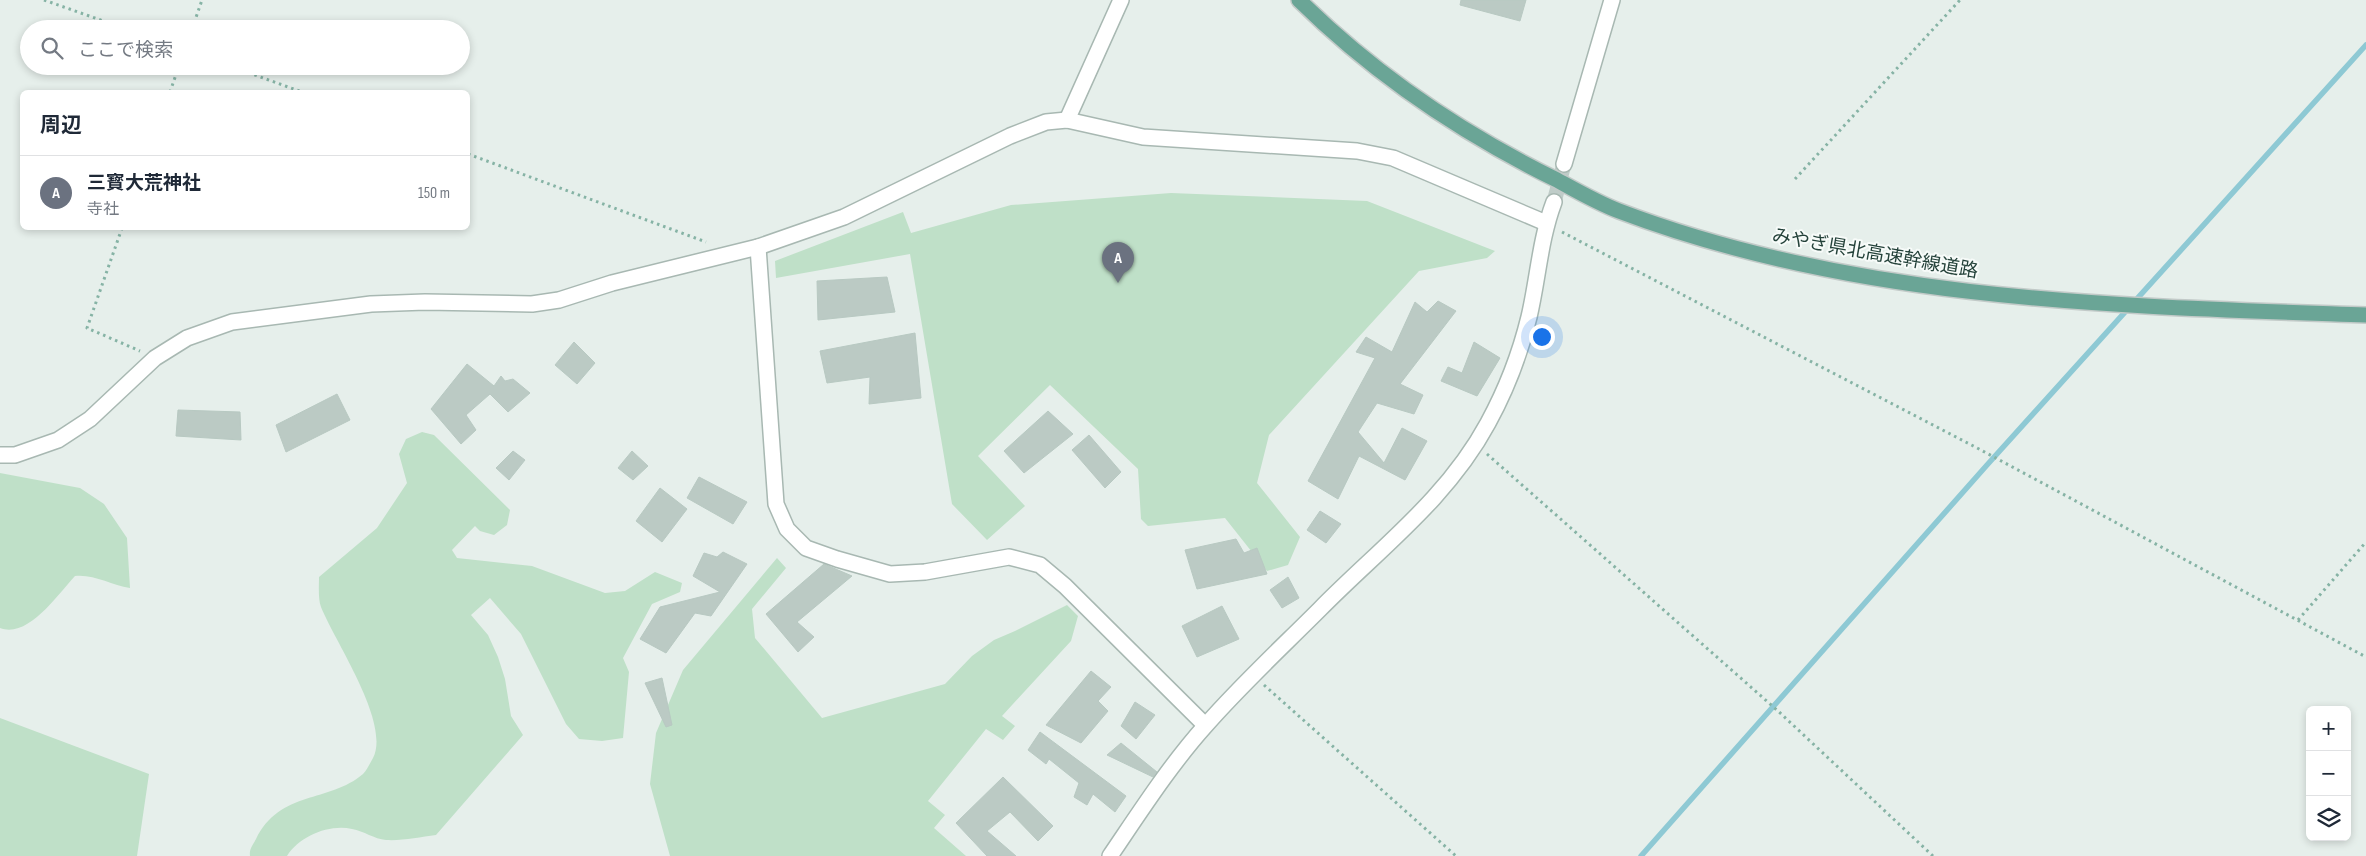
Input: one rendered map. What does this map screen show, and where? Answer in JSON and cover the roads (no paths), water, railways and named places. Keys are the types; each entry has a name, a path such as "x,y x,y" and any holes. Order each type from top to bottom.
{"main road":[{"name":"みやぎ県北高速幹線道路","path":"1300,0 1325,26 1450,121 1527,166 1616,210 1697,237 1789,263 1907,283 2043,299 2187,309 2366,315"}],"street":[{"path":"1067,120 1121,0"},
{"path":"1564,164 1612,0"},
{"path":"0,455 15,455 58,440 90,419 155,358 187,338 232,322 372,304 425,302 532,304 560,300 612,283 758,247 844,217 1010,136 1046,122 1067,120 1143,138 1366,152 1393,158 1546,224"},
{"path":"1110,856 1155,790 1205,725 1322,607 1408,527 1465,460 1505,388 1518,354 1529,316 1546,224 1554,202"},
{"path":"758,247 776,504 787,529 806,548 890,574 925,572 1009,557 1040,565 1064,586 1205,725"}],"waterway":[{"path":"1641,856 1987,465 2366,45"}],"tunnel":[{"path":"1554,202 1564,164"}],"place":[{"name":"三寳大荒神社","path":"1118,283"}]}
